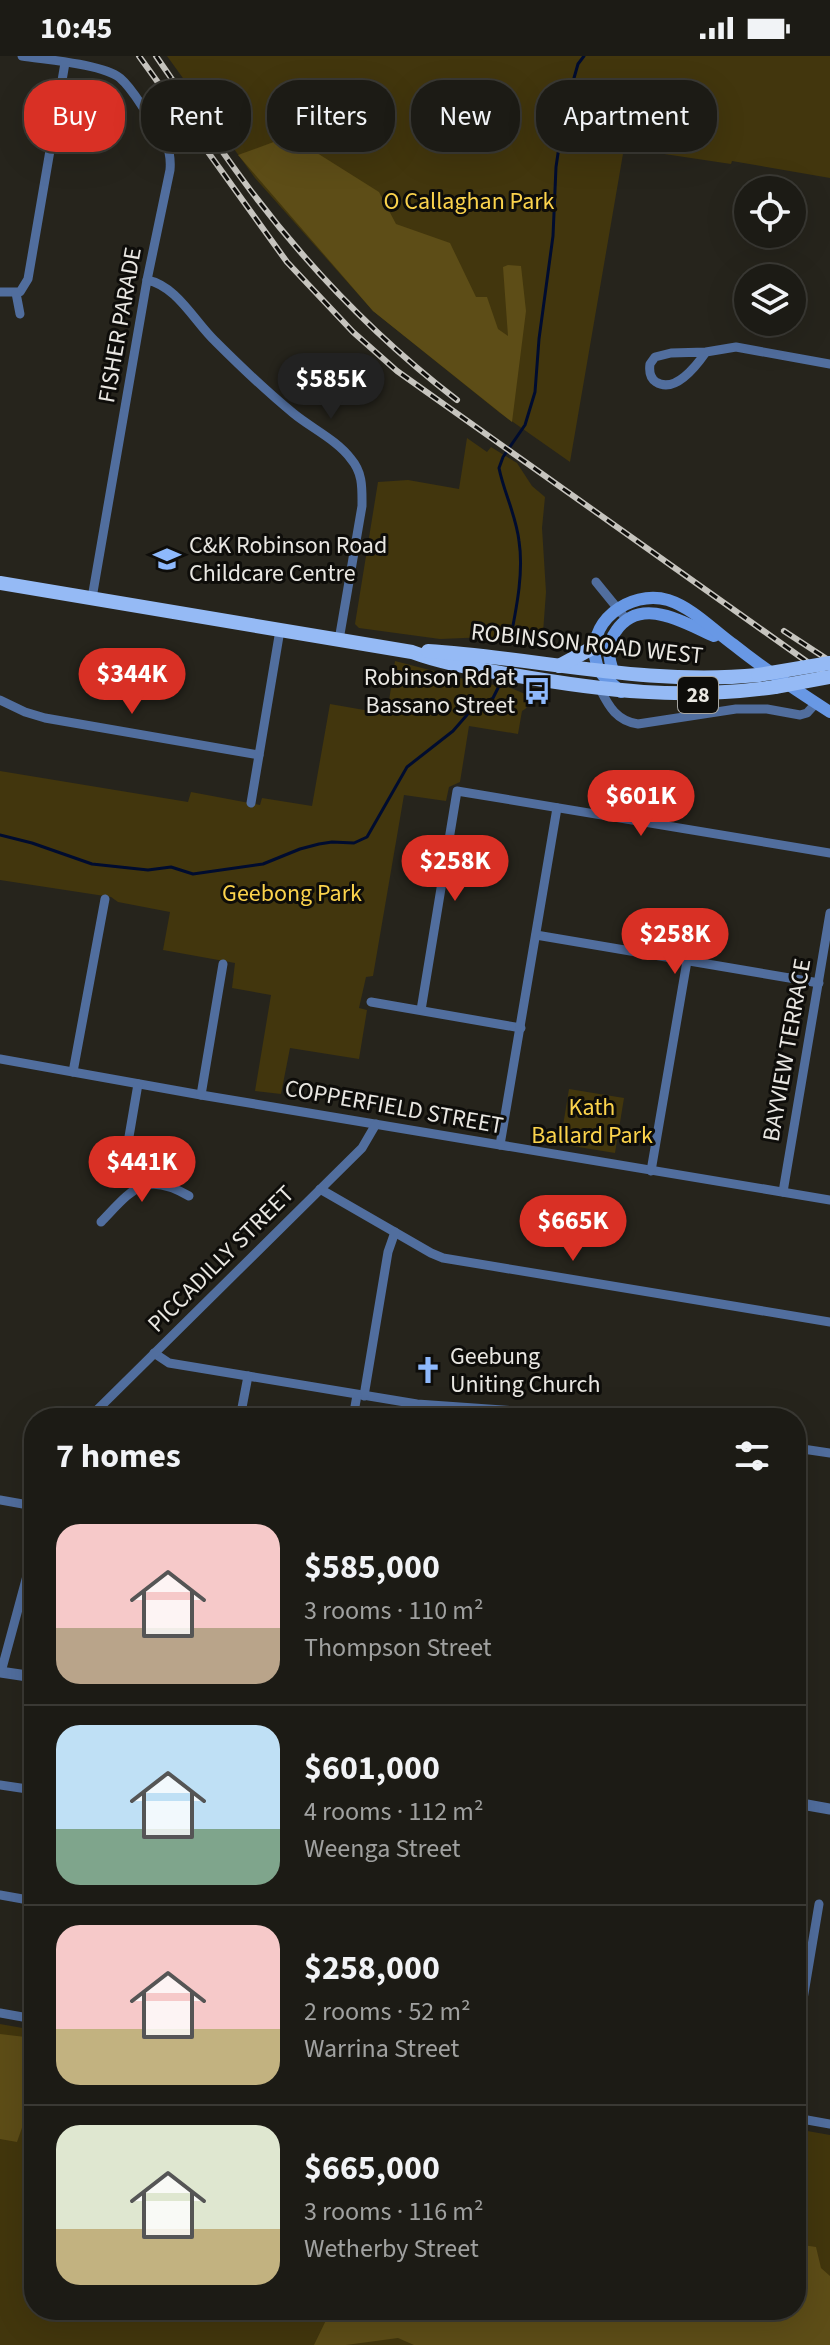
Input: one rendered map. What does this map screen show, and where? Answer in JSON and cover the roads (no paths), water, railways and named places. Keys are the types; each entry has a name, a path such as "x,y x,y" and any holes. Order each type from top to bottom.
{"main road":[{"name":"ROBINSON ROAD WEST","path":"0,583 412,652 455,652 607,672 682,679 758,675 830,663"},
{"path":"621,692 595,660 603,624 628,602 658,598 672,602 702,620 731,644 830,712"},
{"path":"607,672 610,644 618,628 640,614 659,613 731,644"},
{"path":"559,666 596,646"},
{"name":"ROBINSON ROAD WEST","path":"412,652 482,669 621,692 691,695 775,687 830,677"}],"street":[{"path":"0,292 16,293 23,289 28,279 65,63 22,56"},
{"name":"FISHER PARADE","path":"65,63 105,70 126,84 164,138 170,152 170,170 147,280 92,598"},
{"path":"147,280 162,284 171,291 206,333 262,387 345,451 359,471 362,506 339,640"},
{"path":"16,293 20,314"},
{"path":"706,352 689,372 672,384 659,383 650,374 650,364 655,357 736,347 830,364"},
{"path":"596,582 627,620"},
{"path":"251,803 280,630"},
{"name":"ROBINSON ROAD WEST","path":"600,689 616,715 638,724 729,709 767,709 800,715 807,713 816,703"},
{"path":"0,700 45,718 259,755"},
{"path":"421,1010 457,791 830,853"},
{"path":"500,1145 557,808"},
{"path":"73,1072 105,899"},
{"name":"BAYVIEW TERRACE","path":"783,1192 830,913"},
{"path":"536,935 819,983"},
{"path":"651,1171 687,961"},
{"path":"201,1095 223,964"},
{"path":"371,1002 521,1028"},
{"name":"COPPERFIELD STREET","path":"0,1059 830,1200"},
{"path":"125,1160 138,1084"},
{"name":"PICCADILLY STREET","path":"99,1408 362,1148 376,1124"},
{"path":"101,1222 129,1193 142,1185 164,1186 189,1196"},
{"path":"320,1189 443,1258 830,1322"},
{"path":"356,1408 388,1252 395,1232"},
{"path":"154,1353 169,1363 434,1408"},
{"path":"242,1408 248,1376"},
{"path":"806,1449 830,1453"},
{"path":"0,1500 24,1504"},
{"path":"24,1587 1,1672 24,1675"},
{"path":"0,1785 24,1789"},
{"path":"806,1805 830,1809"},
{"path":"0,1895 24,1899"},
{"path":"806,1981 819,1904"},
{"path":"0,2013 24,2017"},
{"path":"806,2120 830,2124"}],"waterway":[{"path":"510,641 521,566 515,522 499,468 525,425 535,392 553,236 556,167 564,113 578,64 584,56"},
{"path":"0,835 92,864 148,870 171,867 193,874 263,864 319,844 354,843 367,837 407,767 453,731 473,708 493,698 499,686"}],"railway":[{"path":"139,56 287,262 353,332 397,371 830,678"},
{"path":"156,56 239,174 297,248 374,329 457,400"},
{"path":"784,631 830,661"}],"place":[{"name":"C&K Robinson Road Childcare Centre","path":"167,559"},
{"name":"Robinson Rd at Bassano Street","path":"537,691"},
{"name":"Geebung Uniting Church","path":"428,1370"}],"park label":[{"name":"O Callaghan Park","path":"469,201"},
{"name":"Geebong Park","path":"292,893"},
{"name":"Kath Ballard Park","path":"592,1121"}]}
